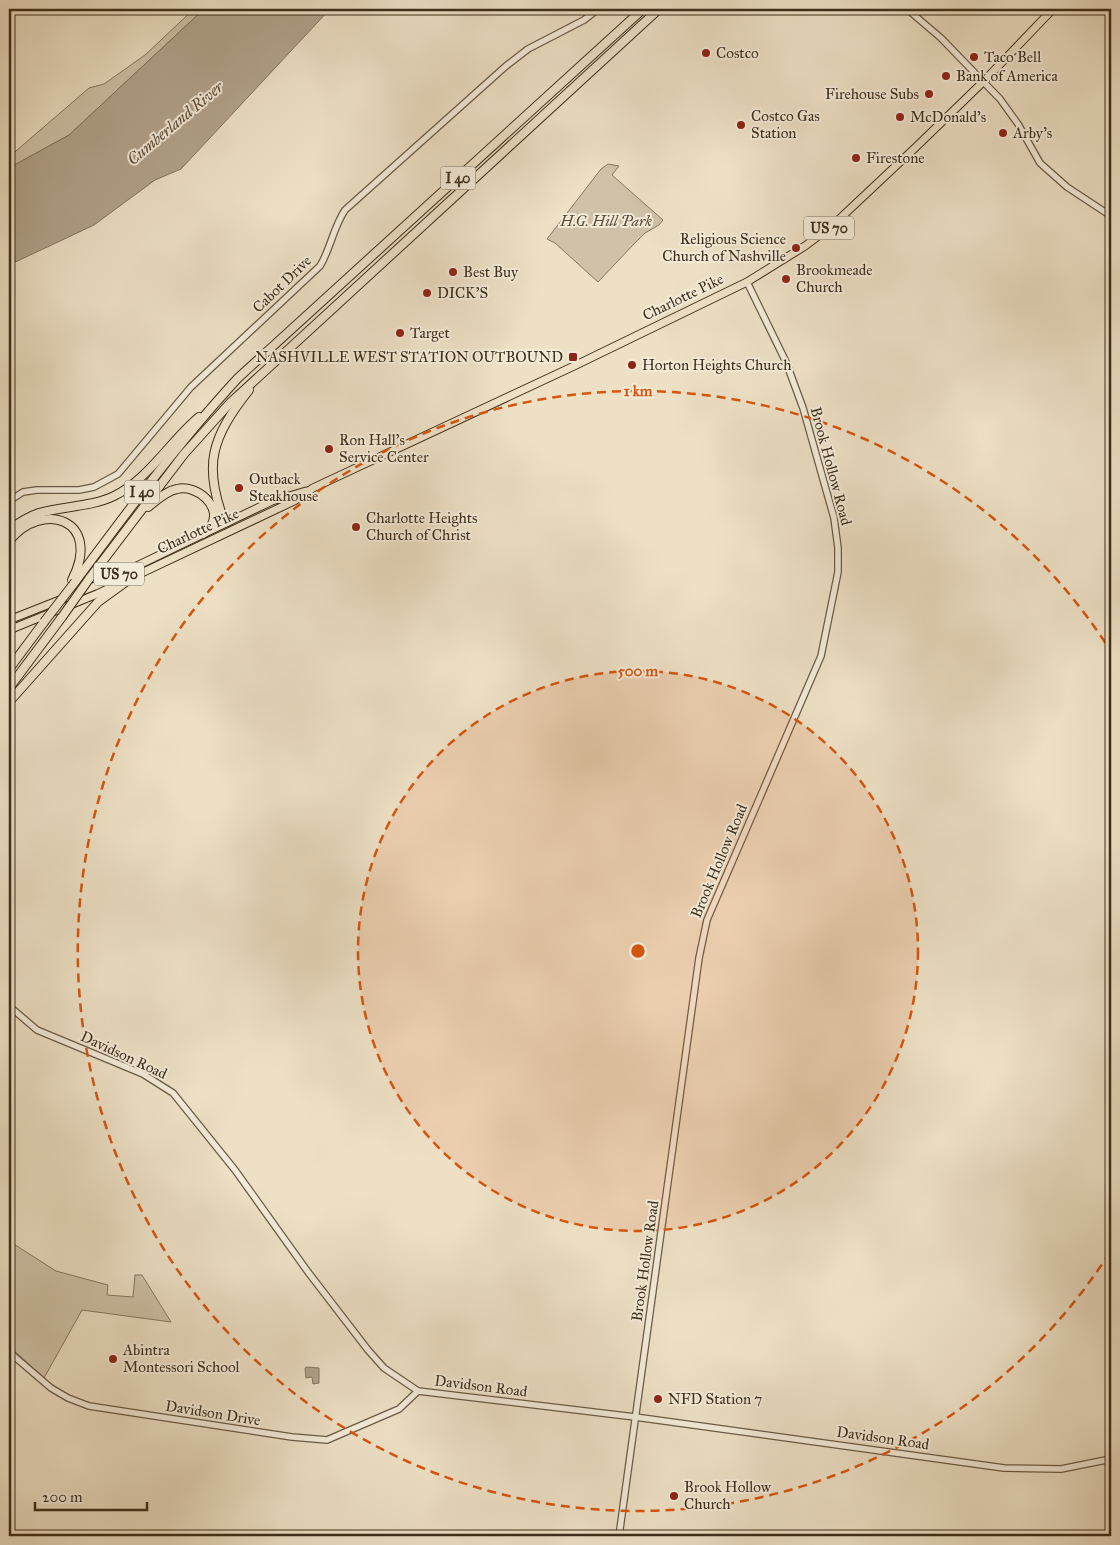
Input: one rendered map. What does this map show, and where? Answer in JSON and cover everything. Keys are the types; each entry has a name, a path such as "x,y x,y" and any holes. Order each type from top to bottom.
{"highway":[{"name":"I 40","path":"73,583 143,491 214,404 238,378 643,9"},
{"name":"I 40","path":"9,688 184,454 230,403 268,366 659,9"},
{"path":"225,523 216,500 212,467 214,450 228,417 268,366"},
{"path":"9,530 22,520 38,514 98,502 114,496 141,476 190,424 214,404"},
{"path":"137,516 169,491 183,488 196,490 208,499 214,516 211,527 203,534"},
{"path":"9,541 16,532 32,522 49,520 67,523 78,532 81,544 80,559 73,583 9,669"},
{"path":"9,702 98,602 134,576"},
{"path":"9,618 11,629"}],"main road":[{"name":"Charlotte Pike","path":"9,618 95,586 272,501 313,488 748,282 834,225 982,82 1052,9"},
{"name":"Charlotte Pike","path":"11,629 97,594 294,501 313,488"},
{"path":"225,523 228,532"}],"street":[{"name":"Cabot Drive","path":"9,501 23,492 79,490 94,487 118,474 191,387 320,266 326,256 337,222 350,206 506,66 528,49 584,20 598,9"},
{"path":"906,9 941,38 1008,109 1040,163 1067,187 1111,216"},
{"name":"Brook Hollow Road","path":"619,1536 699,958 707,920 821,656 838,572 838,548 834,518 803,408 786,362 748,282"},
{"name":"Davidson Road","path":"9,1006 37,1030 143,1074 173,1093 234,1170 308,1272 368,1350 384,1368 418,1391 635,1417 1004,1468 1061,1469 1111,1459"},
{"name":"Davidson Drive","path":"9,1352 51,1388 68,1398 89,1406 292,1438 327,1440 399,1409 418,1391"}],"green space":[{"path":"194,9 204,9 69,135 9,168 9,157 89,88 104,84 145,55"},
{"name":"H.G. Hill Park","path":"608,164 619,166 612,175 663,220 659,225 645,233 598,282 555,243 547,239 601,169"},
{"path":"9,1241 56,1271 108,1285 107,1295 133,1297 135,1275 142,1275 171,1322 82,1310 44,1378 9,1346"}],"water":[{"name":"Cumberland River","path":"204,9 330,9 181,169 155,180 94,225 9,265 9,168 69,135"},
{"path":"305,1368 319,1368 319,1383 313,1384 312,1377 306,1378"}],"place":[{"name":"Costco","path":"706,53"},
{"name":"Taco Bell","path":"974,57"},
{"name":"Bank of America","path":"946,76"},
{"name":"Firehouse Subs","path":"929,94"},
{"name":"McDonald's","path":"900,117"},
{"name":"Costco Gas Station","path":"741,125"},
{"name":"Arby's","path":"1003,133"},
{"name":"Firestone","path":"856,158"},
{"name":"Religious Science Church of Nashville","path":"796,248"},
{"name":"Best Buy","path":"453,272"},
{"name":"Brookmeade Church","path":"786,279"},
{"name":"DICK’S","path":"427,293"},
{"name":"Target","path":"400,333"},
{"name":"NASHVILLE WEST STATION OUTBOUND","path":"573,357"},
{"name":"Horton Heights Church","path":"632,365"},
{"name":"Ron Hall's Service Center","path":"329,449"},
{"name":"Outback Steakhouse","path":"239,488"},
{"name":"Charlotte Heights Church of Christ","path":"356,527"},
{"name":"Abintra Montessori School","path":"113,1359"},
{"name":"NFD Station 7","path":"658,1399"},
{"name":"Brook Hollow Church","path":"674,1496"}]}
